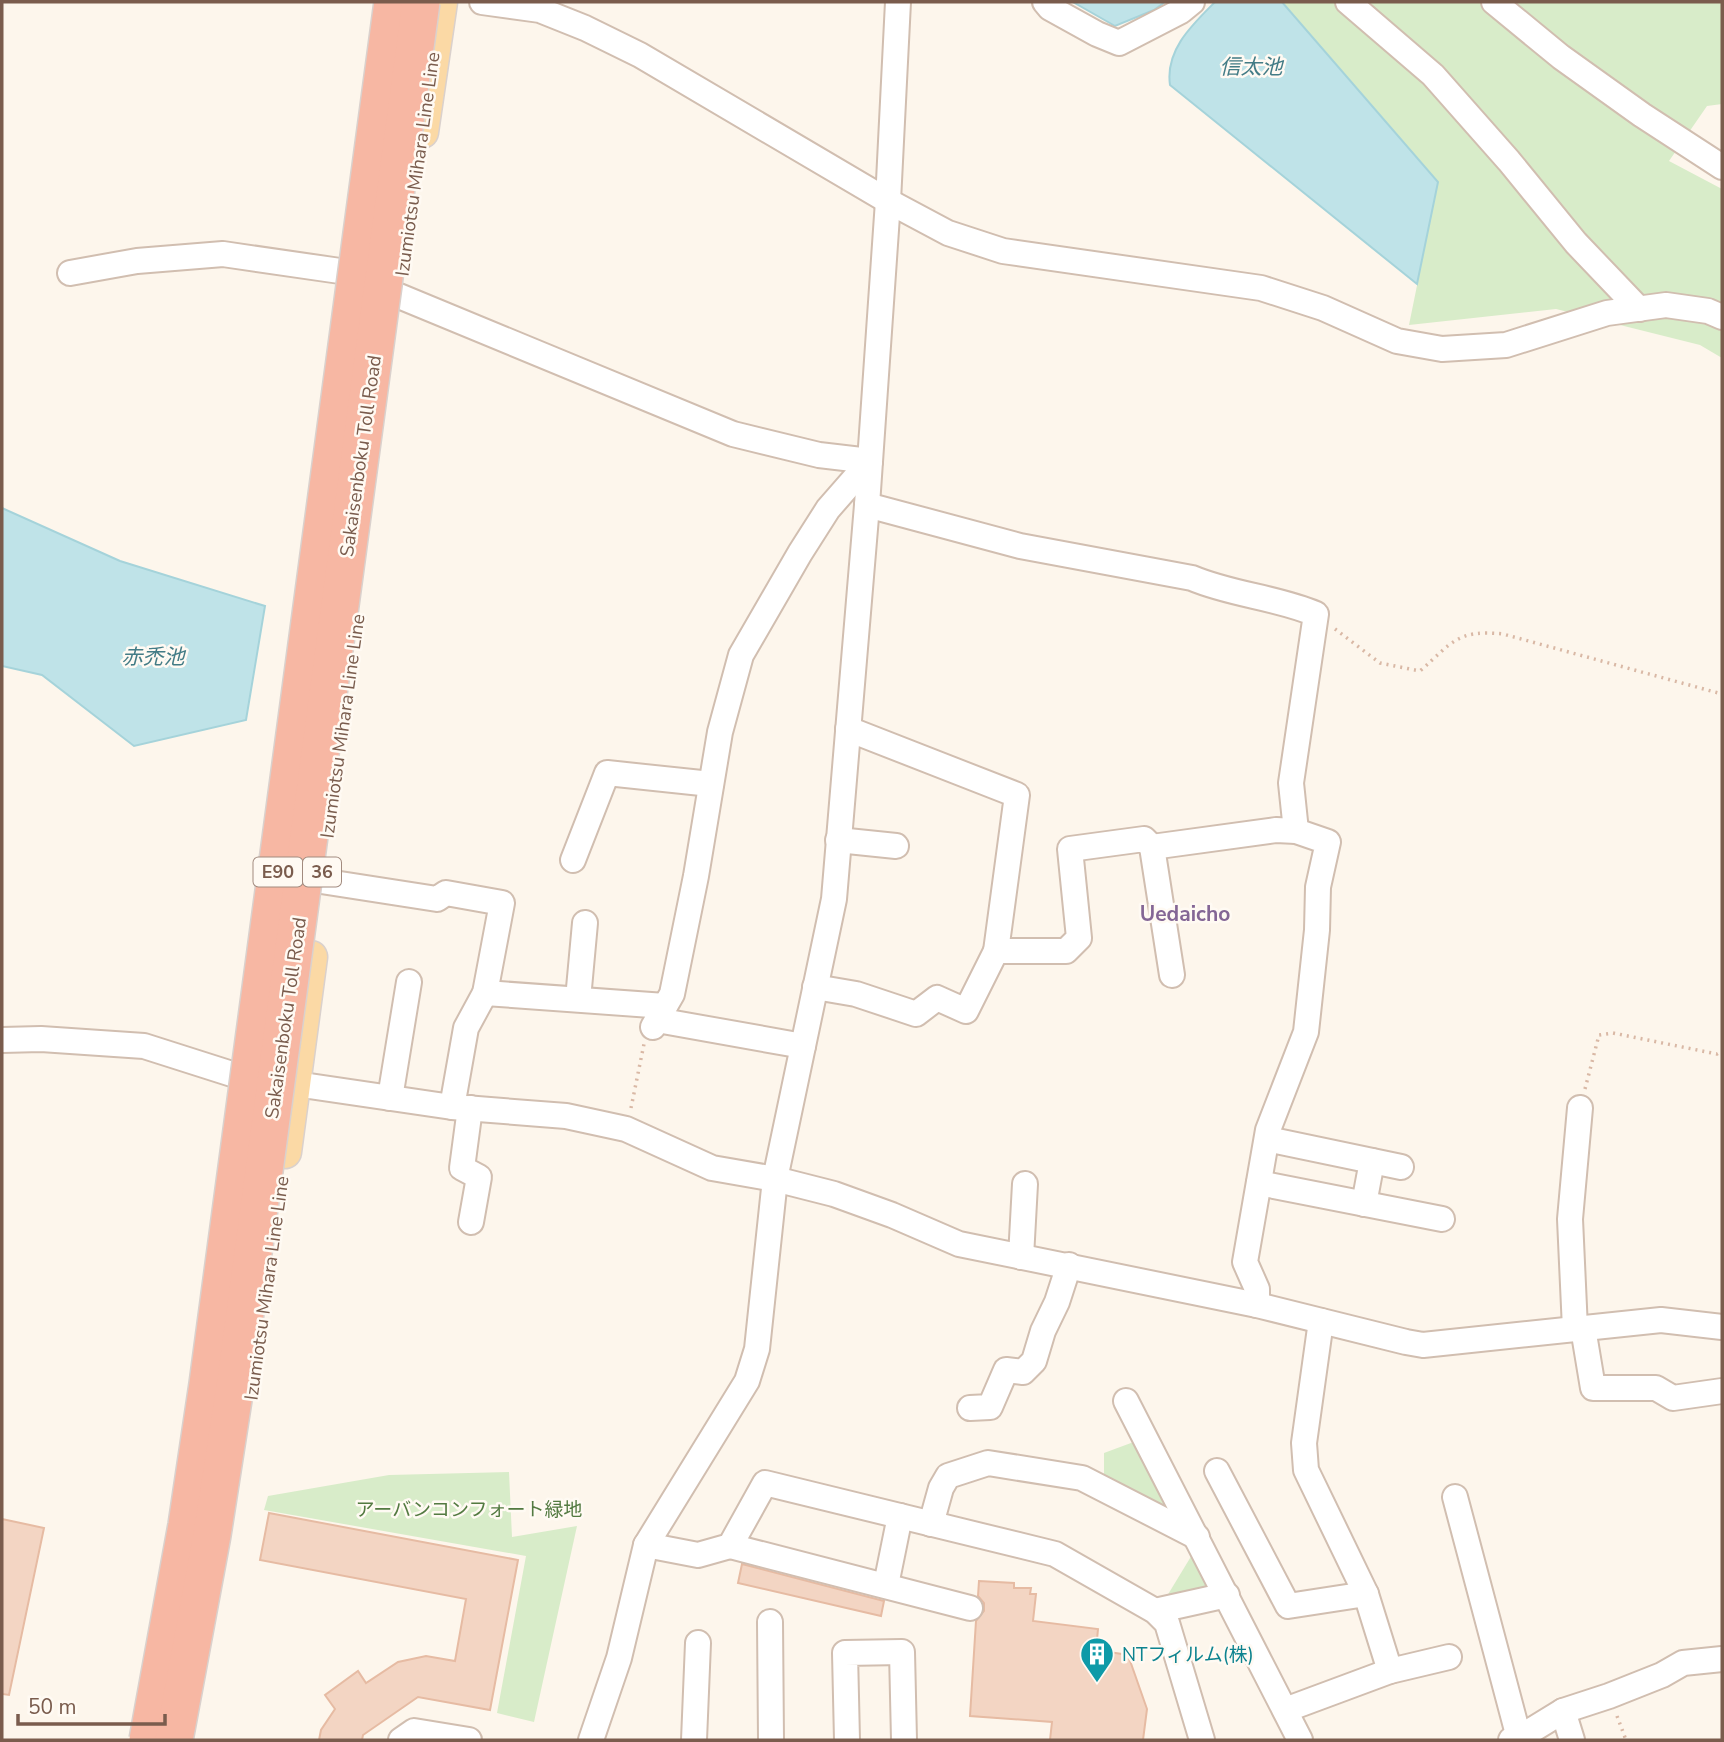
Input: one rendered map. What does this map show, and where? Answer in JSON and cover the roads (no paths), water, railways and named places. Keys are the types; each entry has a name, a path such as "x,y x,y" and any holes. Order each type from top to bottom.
{"highway":[{"name":"Sakaisenboku Toll Road","path":"148,1740 183,1550 208,1384 393,2"},
{"name":"Sakaisenboku Toll Road","path":"174,1740 212,1535 236,1373 421,2"}],"main road":[{"path":"132,1740 165,1560 189,1402 378,2"},
{"name":"Izumiotsu Mihara Line Line","path":"190,1740 222,1573 247,1418 295,1083 398,296 441,2"}],"street":[{"path":"482,2 540,10 629,49 888,201 948,233 1003,251 1261,288 1323,308 1397,341 1442,349 1506,345 1607,313 1666,305 1708,311 1722,317"},
{"path":"591,1740 619,1658 646,1545 747,1381 757,1349 775,1179 834,899 867,505 888,201 898,2"},
{"path":"1045,2 1050,8 1119,43 1186,6"},
{"path":"1348,2 1433,75 1509,161 1576,243 1639,309"},
{"path":"1494,2 1561,57 1722,167"},
{"path":"70,273 137,261 223,254 340,271"},
{"path":"398,296 733,433 820,454 870,461"},
{"path":"658,1018 672,994 696,876 720,732 741,655 828,509 870,461"},
{"path":"867,505 1020,545 1192,578 1211,587 1296,606 1316,614 1291,783 1296,831"},
{"path":"815,987 856,994 916,1014 937,998 966,1011 996,951 1017,795 848,729"},
{"path":"573,860 607,773 711,784"},
{"path":"1152,847 1276,830 1296,831 1328,842 1318,887 1317,930 1306,1032 1267,1139 1245,1262 1257,1289 1257,1305"},
{"path":"996,951 1066,951 1079,938 1070,849 1144,839 1152,847 1172,975"},
{"path":"838,840 896,846"},
{"path":"321,881 437,899 446,893 502,903 485,993 466,1028 461,1107 462,1168 479,1177 471,1222"},
{"path":"578,999 585,923"},
{"path":"390,1098 409,982"},
{"path":"485,993 578,999 658,1018 803,1046"},
{"path":"2,1040 41,1039 144,1046 235,1075 461,1107 566,1116 626,1129 712,1168 775,1179 834,1194 892,1215 958,1244 1257,1305 1423,1345 1661,1320 1722,1327"},
{"path":"1580,1108 1570,1219 1579,1328 1593,1388 1656,1388 1673,1398 1722,1391"},
{"path":"1267,1139 1401,1167"},
{"path":"1364,1203 1372,1161"},
{"path":"1259,1183 1442,1219"},
{"path":"1021,1257 1025,1184"},
{"path":"970,1408 990,1407 1006,1370 1023,1372 1034,1361 1069,1265"},
{"path":"1321,1321 1304,1443 1306,1470 1366,1594 1390,1671"},
{"path":"1126,1401 1300,1740"},
{"path":"932,1524 941,1488 948,1476 988,1463 1082,1478 1197,1537"},
{"path":"1217,1471 1289,1606 1366,1594"},
{"path":"730,1546 765,1483 1055,1554 1155,1611 1167,1623 1202,1740"},
{"path":"1455,1497 1515,1739 1563,1711 1609,1696 1682,1664 1722,1659"},
{"path":"886,1585 900,1516"},
{"path":"646,1545 698,1555 730,1546 970,1608"},
{"path":"1155,1611 1227,1595"},
{"path":"769,1622 771,1740"},
{"path":"694,1740 698,1643"},
{"path":"847,1740 845,1653 902,1652 904,1740"},
{"path":"1285,1710 1390,1671 1449,1657"},
{"path":"1563,1711 1572,1740"},
{"path":"401,1740 414,1731 469,1740"}],"water":[{"path":"1073,2 1165,2 1154,10 1115,26"},
{"name":"信太池","path":"1215,2 1282,2 1438,182 1417,284 1170,85 1172,60 1176,49 1189,29"},
{"name":"赤禿池","path":"2,508 120,561 265,606 246,720 134,746 42,675 2,666"}],"place":[{"name":"NTフィルム(株)","path":"1097,1684"}],"district":[{"name":"Uedaicho","path":"1185,914"}],"park label":[{"name":"アーバンコンフォート緑地","path":"469,1509"}]}
